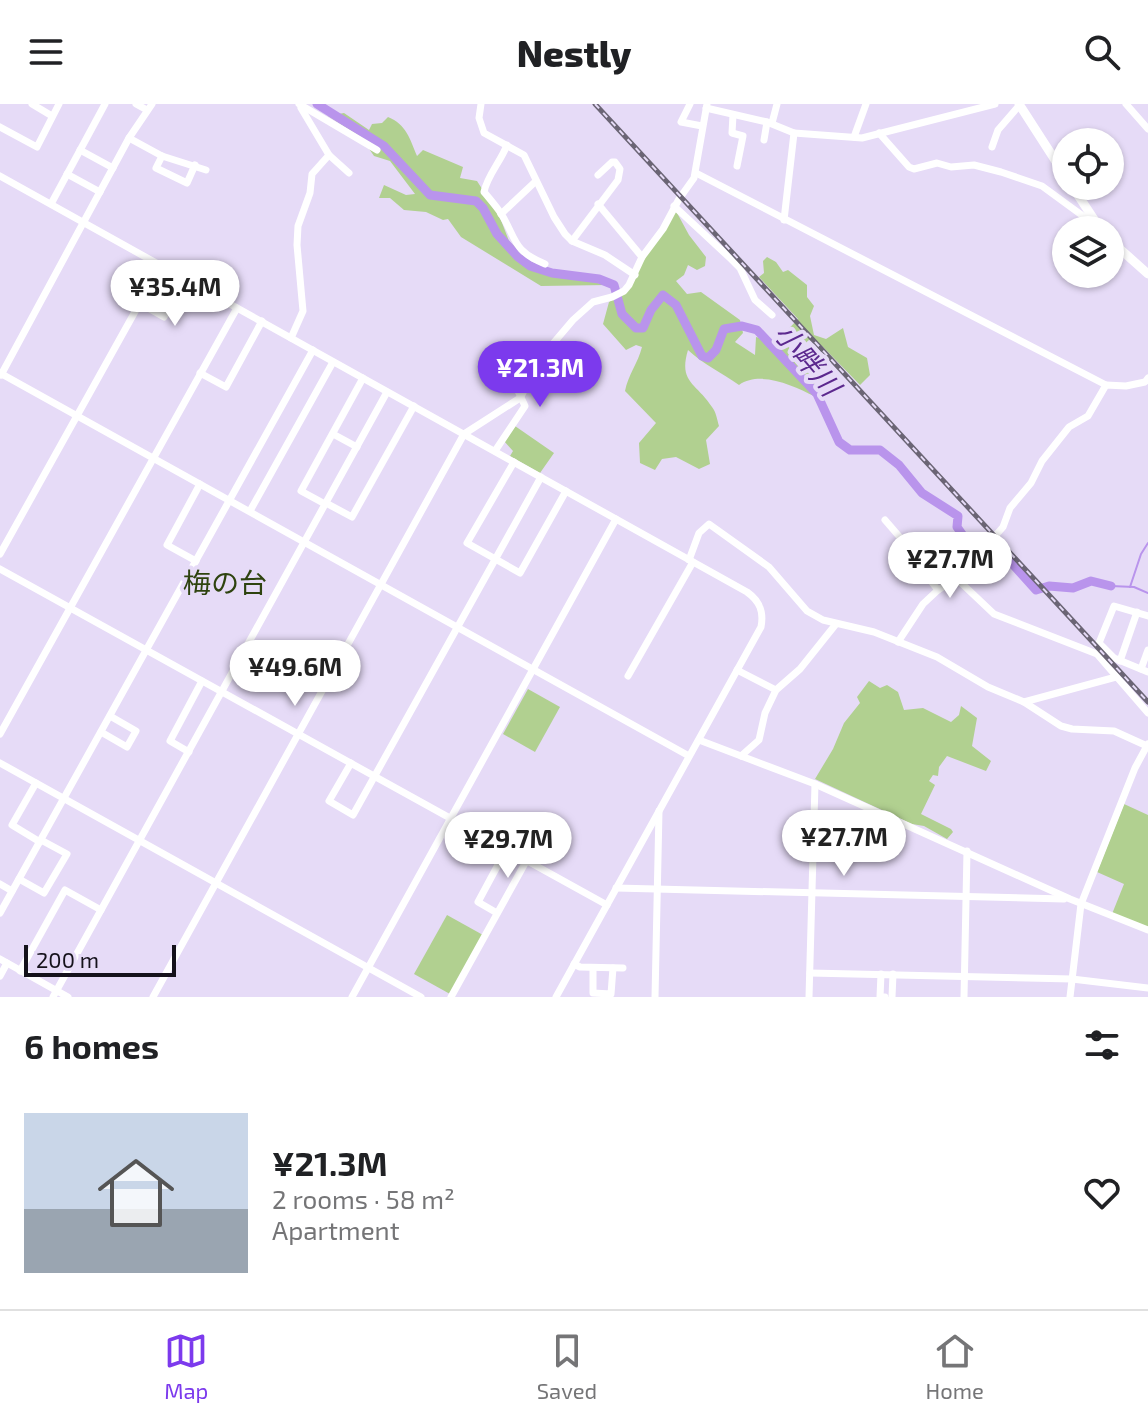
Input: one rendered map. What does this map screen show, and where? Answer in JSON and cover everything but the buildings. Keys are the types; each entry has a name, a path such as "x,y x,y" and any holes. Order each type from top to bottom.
{"main road":[{"path":"1016,105 1052,157"},
{"path":"1124,251 1146,269"}],"street":[{"path":"32,104 52,116"},
{"path":"0,127 37,147 59,104"},
{"path":"51,204 105,104"},
{"path":"136,104 150,107 129,138 1,374 689,756"},
{"path":"481,104 479,118 484,133 524,155 554,217 572,241 605,255 635,275"},
{"path":"690,104 681,122 704,128"},
{"path":"764,140 777,104"},
{"path":"854,137 864,104"},
{"path":"153,997 464,434 520,398 545,353 565,329 593,302 620,293 635,275 642,257 663,229 696,173 706,105 794,133 854,137 995,104"},
{"path":"1126,104 1148,129"},
{"path":"300,105 377,150"},
{"path":"300,105 329,155 349,173"},
{"path":"992,147 998,130 1016,105"},
{"path":"733,115 732,133 743,136 737,166"},
{"path":"784,220 794,133"},
{"path":"879,133 909,167 914,169 937,163 951,167 974,165 1001,172 1042,186 1082,216"},
{"path":"129,138 162,156 206,170"},
{"path":"507,145 484,186 484,192 501,214 512,239 529,258 545,264"},
{"path":"80,150 113,168"},
{"path":"291,338 303,311 298,226 310,193 312,174 329,155"},
{"path":"162,156 156,168 187,183 195,165"},
{"path":"572,241 618,180 620,169 612,162 598,175"},
{"path":"696,173 1106,385 1126,386 1145,382 1148,378"},
{"path":"67,174 100,192"},
{"path":"0,176 747,592 760,605 763,618 761,627 556,997"},
{"path":"501,214 536,181"},
{"path":"598,204 642,257"},
{"path":"674,206 740,268 755,300 772,315"},
{"path":"0,554 161,265"},
{"path":"139,303 164,317 185,279"},
{"path":"0,734 237,308"},
{"path":"200,373 226,387 262,321"},
{"path":"1,906 41,841 313,350"},
{"path":"495,451 525,406 512,378 521,358 545,353"},
{"path":"250,511 333,362"},
{"path":"363,378 301,491 352,517 414,406"},
{"path":"898,642 923,604 971,568 1003,527 1010,508 1031,483 1046,454 1069,427 1088,416 1106,385"},
{"path":"55,994 387,392"},
{"path":"333,434 357,447"},
{"path":"514,462 467,543 520,573 566,491"},
{"path":"351,763 329,801 353,815 541,477"},
{"path":"196,561 167,545 200,484"},
{"path":"352,997 616,519"},
{"path":"885,520 917,557 920,567 938,590"},
{"path":"628,676 691,561 705,525 712,526 769,567 807,611 836,624 874,632 937,657 988,687 1024,702 1061,726 1114,731 1147,745 1081,904 1070,997"},
{"path":"0,569 607,905"},
{"path":"956,578 994,614 1097,654 1148,713"},
{"path":"1148,616 1114,606 1099,643 1120,661 1144,670 1148,650"},
{"path":"1120,661 1137,612"},
{"path":"741,756 759,740 765,713 776,690 800,669 836,624"},
{"path":"737,670 776,690"},
{"path":"1024,702 1116,677"},
{"path":"189,752 170,741 202,681"},
{"path":"101,732 127,747 136,731 110,716"},
{"path":"699,740 815,784 1081,904 1148,930"},
{"path":"0,763 421,997"},
{"path":"19,879 44,893 67,854 12,825 36,783"},
{"path":"809,997 815,784"},
{"path":"655,997 659,809"},
{"path":"451,997 549,820"},
{"path":"497,913 478,902 506,850"},
{"path":"964,997 967,851"},
{"path":"0,884 12,891"},
{"path":"616,888 1070,899"},
{"path":"20,971 65,890 101,910"},
{"path":"0,976 4,961 55,994 68,997"},
{"path":"574,964 580,967 623,968"},
{"path":"593,968 593,993 611,994 613,968"},
{"path":"810,973 1072,979 1148,988"},
{"path":"881,974 880,997 885,997"},
{"path":"892,997 893,974"}],"green space":[{"path":"344,113 369,130 372,124 382,123 388,117 403,128 417,156 423,150 463,167 460,178 477,181 499,215 509,241 529,261 569,277 607,285 541,286 461,237 448,219 443,220 426,212 404,210 390,198 379,198 384,185 406,195 415,194 390,161 374,156 361,137 328,116"},
{"path":"676,211 706,257 705,266 697,270 688,265 684,275 676,281 687,294 701,292 740,320 743,333 735,342 755,355 756,337 776,342 798,319 759,277 764,273 763,261 767,257 776,262 783,272 788,270 807,285 807,297 814,306 810,316 814,335 826,339 843,328 848,347 867,358 870,375 860,385 822,346 809,340 802,346 795,343 789,346 793,360 804,371 810,370 822,389 821,394 814,396 767,379 739,385 688,350 687,376 713,409 719,426 706,440 710,464 699,469 676,457 662,459 655,470 640,463 639,443 656,423 625,391 642,347 636,345 626,350 603,324 609,302 631,284 646,252"},
{"path":"515,426 554,453 540,473 510,456 513,451 504,441"},
{"path":"869,681 880,688 887,685 898,692 904,710 923,708 951,722 959,715 961,706 977,718 972,746 991,761 986,771 947,756 939,767 938,776 933,775 929,781 935,785 921,814 951,829 953,832 947,839 815,779 844,723 860,703 857,697"},
{"path":"528,689 560,707 535,752 503,734"},
{"path":"1124,804 1148,815 1148,929 1112,914 1124,884 1097,872"},
{"path":"447,915 483,935 450,994 414,974"}],"waterway":[{"name":"小畔川","path":"317,104 384,146 430,195 476,201 497,234 530,266 552,273 599,279 614,285 622,314 636,328 643,328 651,310 663,295 676,305 702,356 708,358 716,350 724,329 742,326 757,330 817,394 839,442 850,450 880,450 899,465 922,493 958,516 957,527 967,541 1009,560 1036,590 1049,586 1073,588 1091,581 1111,586"},
{"name":"小畔川","path":"1130,587 1148,543"},
{"name":"小畔川","path":"1111,586 1134,587 1148,593"}],"railway":[{"path":"595,104 1148,702"}],"district":[{"name":"梅の台","path":"225,582"}]}
